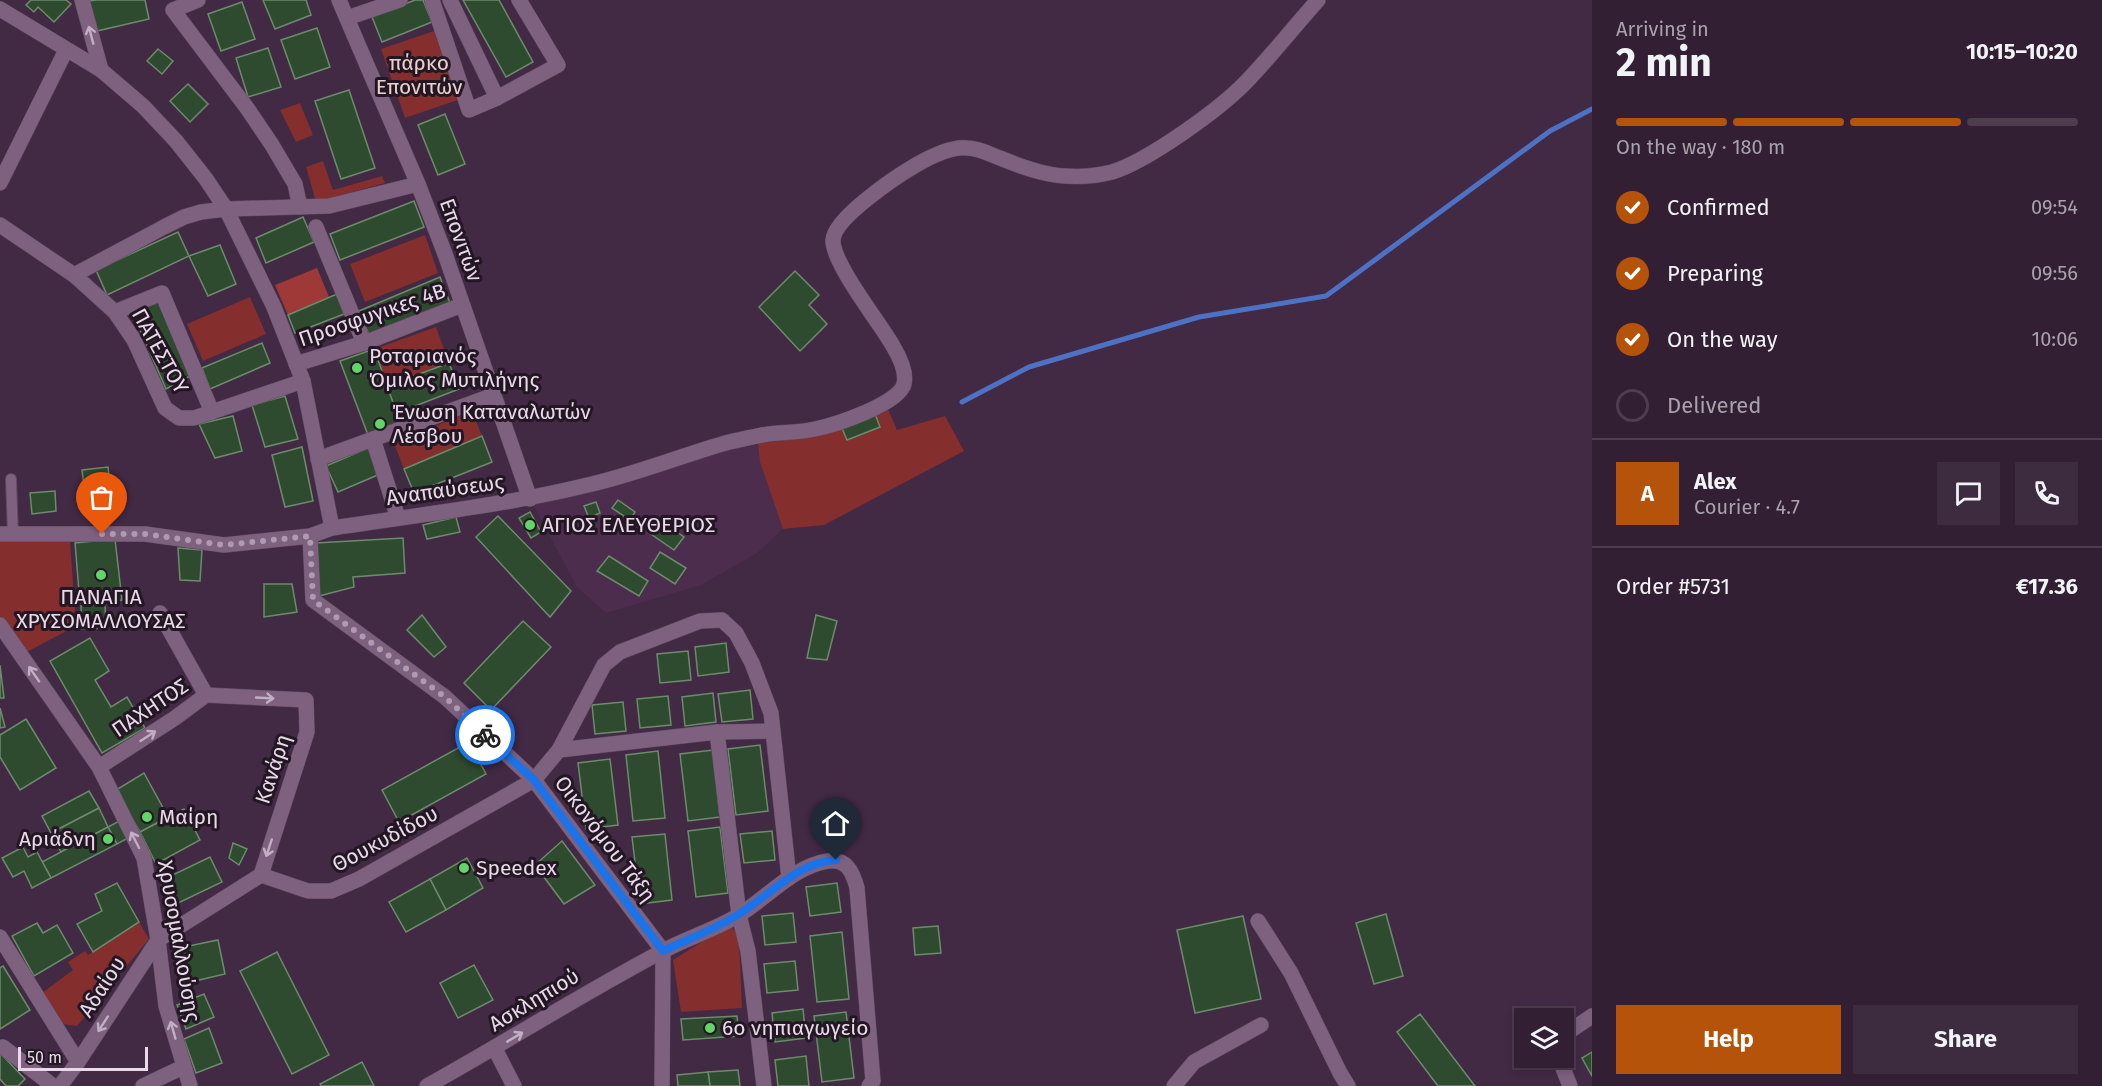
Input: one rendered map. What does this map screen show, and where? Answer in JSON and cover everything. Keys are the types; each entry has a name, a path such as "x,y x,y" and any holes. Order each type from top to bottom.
{"street":[{"path":"82,0 100,70"},
{"path":"198,0 173,10 272,145 295,184 300,207"},
{"name":"Επονιτών","path":"339,0 418,184 530,499"},
{"path":"347,18 399,0"},
{"path":"432,0 469,110 497,98 558,65 519,0"},
{"path":"450,0 497,98"},
{"name":"Αναπαύσεως","path":"6,534 145,534 224,545 310,536 332,528 530,499 597,483 727,443 762,435 816,429 838,422 885,402 898,394 904,384 904,371 899,356 861,298 835,252 833,239 837,228 846,216 917,164 954,149 966,147 1039,171 1064,176 1092,176 1113,172 1146,156 1210,112 1244,84 1318,0"},
{"path":"0,9 100,70 143,106 176,141 226,209 274,307 303,381 332,528"},
{"path":"0,183 66,50"},
{"path":"74,275 184,218 201,212 226,209 329,206 418,184"},
{"name":"ΠΑΤΕΣΤΟΥ","path":"0,225 74,275 115,312 134,340 165,408 179,418 194,418 303,381"},
{"path":"316,227 364,343"},
{"path":"115,312 162,293 212,412"},
{"name":"Προσφυγικες 4Β","path":"296,364 364,343 462,305"},
{"path":"318,459 494,394"},
{"path":"373,439 398,518"},
{"name":"Οικονόμου Τάξη","path":"310,536 313,600 445,697 534,780 663,951"},
{"name":"ΠΑΧΗΤΟΣ","path":"99,767 206,695 160,613"},
{"path":"534,780 559,750 604,665 620,652 700,621 722,620 736,633 752,663 771,713 789,878"},
{"name":"Χρυσομαλλούσης","path":"0,626 99,767 144,858 166,1006 190,1086"},
{"name":"Κανάρη","path":"206,695 306,700 307,732 261,875"},
{"path":"559,750 717,732 772,731"},
{"path":"717,732 739,915 748,951 764,1086"},
{"name":"Θουκυδίδου","path":"261,875 308,891 331,891 359,879 534,780"},
{"name":"Ασκληπιού","path":"427,1086 663,951 739,915 789,878 816,863 836,860 846,864 853,872 857,888 873,1082 870,1086"},
{"path":"158,940 261,875"},
{"path":"1258,921 1291,973 1348,1086"},
{"path":"0,937 78,1062"},
{"name":"Αδαίου","path":"60,1086 158,940"},
{"path":"662,1086 663,951"},
{"path":"1574,1028 1592,1016"},
{"path":"1173,1086 1194,1062 1261,1024"},
{"path":"3,1047 53,1086"},
{"path":"495,1048 514,1086"},
{"path":"143,1086 183,1067"},
{"path":"1562,1068 1570,1086"}],"lane":[{"path":"6,534 11,479"}],"shaded area":[{"path":"317,268 329,297 288,315 275,285"},
{"path":"758,442 783,529 757,553 701,585 606,613 577,587 530,499"}],"green space":[{"name":"πάρκο Επονιτών","path":"434,31 458,100 405,118 381,49"},
{"path":"300,103 313,135 296,142 280,110"},
{"path":"323,161 333,190 382,176 385,183 316,202 306,167"},
{"path":"425,235 438,273 365,302 350,264"},
{"path":"250,297 266,334 203,361 187,324"},
{"path":"436,327 449,363 387,386 374,349"},
{"path":"885,402 897,430 945,416 964,451 824,525 783,529 760,462 758,442"},
{"path":"472,411 482,436 404,469 394,443"},
{"path":"0,539 70,540 76,626 23,654 0,617"},
{"path":"139,922 149,939 77,1026 61,1024 42,993 73,970 68,962 85,951 88,955"},
{"path":"730,924 739,938 742,1008 681,1012 673,960"}],"building":[{"path":"31,0 66,0 71,4 54,22 38,7 34,12 26,5"},
{"path":"145,0 149,19 97,31 89,1"},
{"path":"263,0 306,0 311,15 275,29"},
{"path":"415,0 423,0 432,22 382,42 372,17"},
{"path":"463,0 499,0 533,62 506,77"},
{"path":"242,2 255,39 221,51 208,14"},
{"path":"317,28 330,67 295,79 281,40"},
{"path":"268,48 281,87 248,97 236,58"},
{"path":"158,49 173,61 162,74 147,61"},
{"path":"188,84 208,104 190,122 170,101"},
{"path":"349,90 375,168 341,179 315,101"},
{"path":"445,114 465,164 438,175 418,125"},
{"path":"414,201 424,227 340,260 330,234"},
{"path":"303,217 314,242 266,263 256,238"},
{"path":"178,232 189,256 107,295 96,270"},
{"path":"220,245 236,284 208,296 189,256"},
{"path":"795,271 819,295 809,305 827,324 800,351 759,307"},
{"path":"440,277 450,303 369,335 359,311"},
{"path":"337,294 344,314 295,333 288,315"},
{"path":"158,298 192,375 166,389 131,309"},
{"path":"262,343 270,363 210,389 202,368"},
{"path":"374,349 401,423 368,435 340,361"},
{"path":"449,363 459,389 397,413 387,386"},
{"path":"285,396 298,439 265,447 252,405"},
{"path":"875,414 880,427 847,440 841,426"},
{"path":"233,416 242,451 215,458 199,424"},
{"path":"482,436 492,462 414,493 404,469"},
{"path":"302,447 313,501 285,507 272,455"},
{"path":"368,448 380,474 338,492 326,466"},
{"path":"108,467 112,507 87,510 82,470"},
{"path":"55,491 56,511 32,514 30,493"},
{"path":"618,500 635,512 630,520 612,508"},
{"path":"596,502 600,513 589,518 584,506"},
{"name":"ΑΓΙΟΣ ΕΛΕΥΘΕΡΙΟΣ","path":"530,512 541,532 531,538 519,518"},
{"path":"498,516 571,591 550,617 476,537"},
{"path":"456,517 460,532 427,539 423,525"},
{"path":"656,518 684,537 674,550 648,532"},
{"path":"403,538 405,573 353,577 354,587 319,596 316,543"},
{"path":"115,539 122,600 80,603 75,543"},
{"path":"178,548 202,550 200,581 180,580"},
{"path":"660,552 686,568 675,584 650,568"},
{"path":"609,556 648,581 639,596 597,571"},
{"path":"264,584 292,584 297,612 264,617"},
{"path":"105,605 106,628 82,629 81,606"},
{"path":"422,615 446,647 434,657 407,630"},
{"path":"816,615 837,621 827,660 807,658"},
{"path":"523,621 551,647 491,710 464,683"},
{"path":"90,638 109,671 95,680 111,707 127,697 145,728 102,753 50,661"},
{"path":"726,643 729,672 698,676 695,647"},
{"path":"688,651 691,680 660,683 657,654"},
{"path":"0,665 4,698 0,698"},
{"path":"750,690 753,719 722,722 718,694"},
{"path":"713,693 716,722 685,726 682,697"},
{"path":"668,696 671,725 640,728 637,699"},
{"path":"623,702 626,731 595,734 592,705"},
{"path":"0,708 5,727 0,728"},
{"path":"26,719 56,768 20,790 0,757 0,735"},
{"path":"469,742 486,774 399,822 382,790"},
{"path":"760,745 768,811 736,815 728,749"},
{"path":"713,750 720,817 688,821 680,754"},
{"path":"658,751 665,818 633,821 626,755"},
{"path":"610,759 618,825 586,829 578,763"},
{"path":"144,773 168,817 140,832 116,790"},
{"path":"89,791 99,808 51,833 42,816"},
{"path":"99,808 108,827 61,852 51,833"},
{"path":"184,809 200,840 156,864 140,832"},
{"path":"123,819 132,836 117,844 108,827"},
{"path":"108,827 117,844 51,878 42,862"},
{"path":"720,827 728,893 696,897 688,831"},
{"path":"772,831 775,860 744,863 740,834"},
{"path":"665,834 672,900 640,904 632,837"},
{"path":"562,841 595,885 564,904 535,865"},
{"path":"233,843 247,849 239,865 229,858"},
{"path":"23,847 28,857 37,852 51,878 32,888 24,871 13,877 2,858"},
{"path":"210,857 222,882 172,906 160,881"},
{"path":"467,858 483,888 446,910 430,879"},
{"path":"430,879 446,910 406,932 389,902"},
{"path":"117,883 139,922 93,952 77,924 102,911 95,894"},
{"path":"837,883 841,912 810,916 806,887"},
{"path":"793,913 796,942 765,945 762,916"},
{"path":"1386,914 1403,976 1374,984 1356,923"},
{"path":"1243,916 1261,999 1195,1013 1177,930"},
{"path":"37,923 43,933 57,925 73,953 34,976 12,936"},
{"path":"938,926 941,953 915,955 913,928"},
{"path":"842,932 849,999 817,1002 810,936"},
{"path":"218,940 225,974 182,984 174,949"},
{"path":"277,952 329,1055 292,1074 240,971"},
{"path":"795,961 798,990 767,993 764,964"},
{"path":"474,965 493,1000 458,1018 440,983"},
{"path":"3,966 30,1010 0,1029 0,968"},
{"path":"204,994 214,1017 186,1029 177,1005"},
{"path":"803,1009 806,1038 775,1042 772,1013"},
{"path":"846,1012 854,1078 822,1082 814,1016"},
{"path":"1420,1014 1475,1086 1438,1086 1397,1032"},
{"name":"6ο νηπιαγωγείο","path":"737,1016 739,1036 683,1040 681,1019"},
{"path":"209,1028 222,1063 196,1073 184,1039"},
{"path":"1592,1052 1592,1076 1582,1058"},
{"path":"0,1053 25,1079 18,1086 6,1086 0,1079"},
{"path":"806,1056 809,1086 778,1086 775,1060"},
{"path":"362,1062 374,1086 321,1086 320,1084"},
{"path":"738,1070 740,1086 710,1086 708,1072"},
{"path":"708,1072 710,1086 678,1086 677,1075"}],"waterway":[{"path":"962,402 1029,367 1199,317 1326,296 1550,131 1592,109"}],"way so far":[{"path":"102,534 145,534 224,545 310,536 313,600 445,697 485,735"}],"place":[{"name":"Ροταριανός Όμιλος Μυτιλήνης","path":"357,368"},
{"name":"Ένωση Καταναλωτών Λέσβου","path":"380,424"},
{"name":"ΑΓΙΟΣ ΕΛΕΥΘΕΡΙΟΣ","path":"530,525"},
{"name":"ΠΑΝΑΓΙΑ ΧΡΥΣΟΜΑΛΛΟΥΣΑΣ","path":"101,575"},
{"name":"Μαίρη","path":"147,817"},
{"name":"Αριάδνη","path":"108,839"},
{"name":"Speedex","path":"464,868"},
{"name":"6ο νηπιαγωγείο","path":"710,1028"}],"route":[{"path":"485,735 534,780 663,951 739,915 789,878 816,863 836,860"}]}
